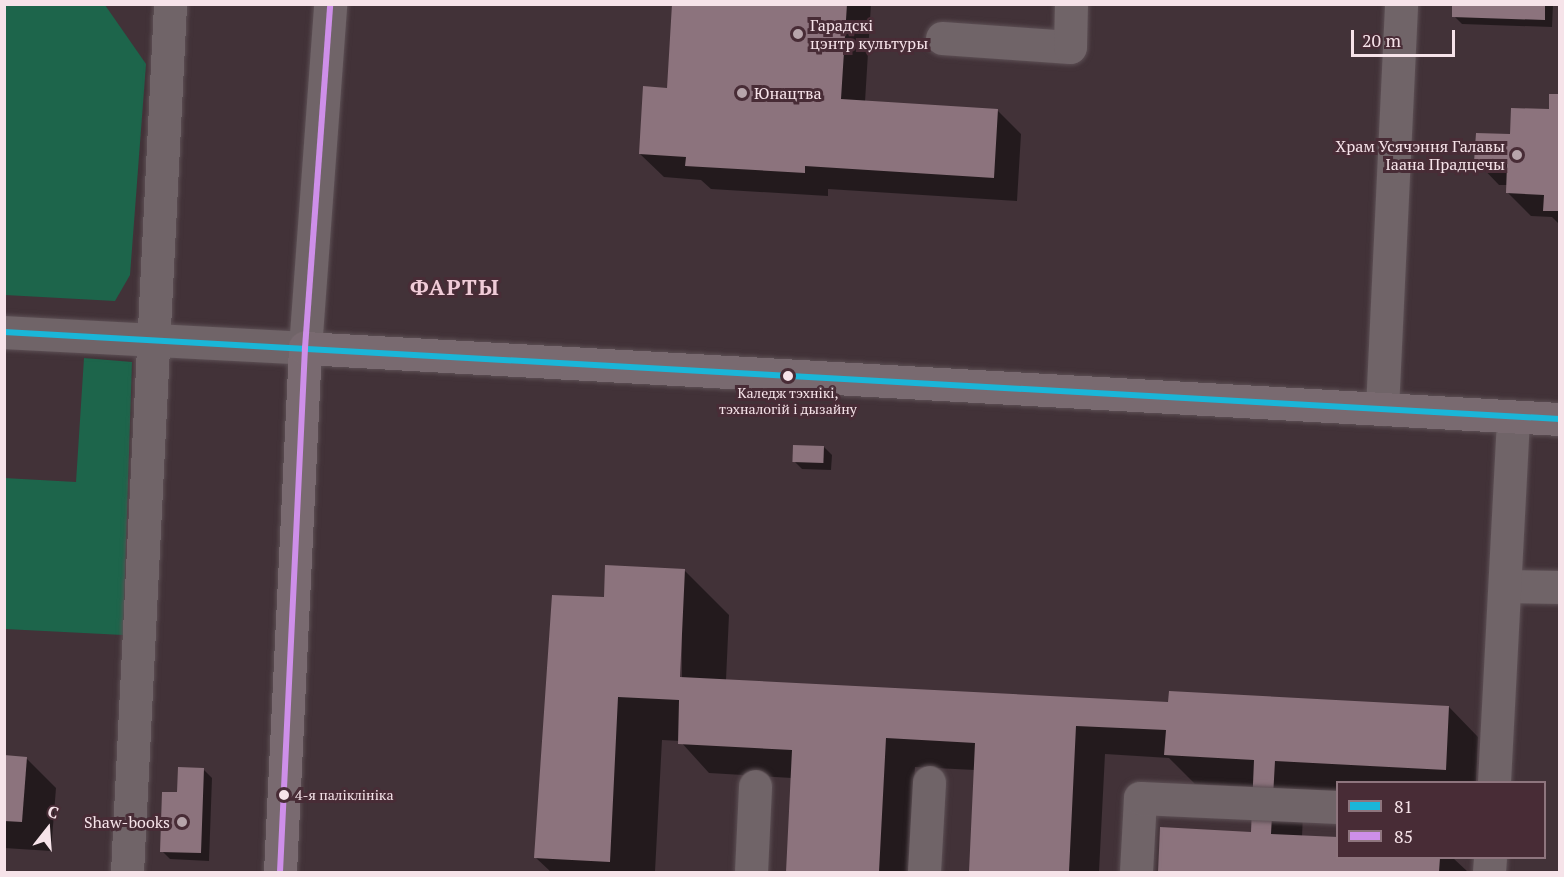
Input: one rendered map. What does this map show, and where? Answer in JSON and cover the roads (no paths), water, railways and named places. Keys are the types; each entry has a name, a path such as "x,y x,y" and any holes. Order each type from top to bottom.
{"main road":[{"path":"280,873 305,348 1560,419"}],"street":[{"path":"127,873 170,4"},
{"path":"4,332 305,348 330,4"},
{"path":"942,38 1070,46 1071,4"},
{"path":"1382,408 1401,4"},
{"path":"1494,781 1513,417"},
{"path":"1506,586 1560,587"},
{"path":"924,873 929,782"},
{"path":"751,873 755,786"},
{"path":"1136,873 1140,798 1336,807"}],"place":[{"name":"Гарадскі цэнтр культуры","path":"798,34"},
{"name":"Юнацтва","path":"742,93"},
{"name":"Храм Усячэння Галавы Іаана Прадцечы","path":"1517,155"},
{"name":"Каледж тэхнікі, тэхналогій і дызайну","path":"788,376"},
{"name":"4-я паліклініка","path":"284,795"},
{"name":"Shaw-books","path":"182,822"}],"district":[{"name":"ФАРТЫ","path":"455,287"}]}
